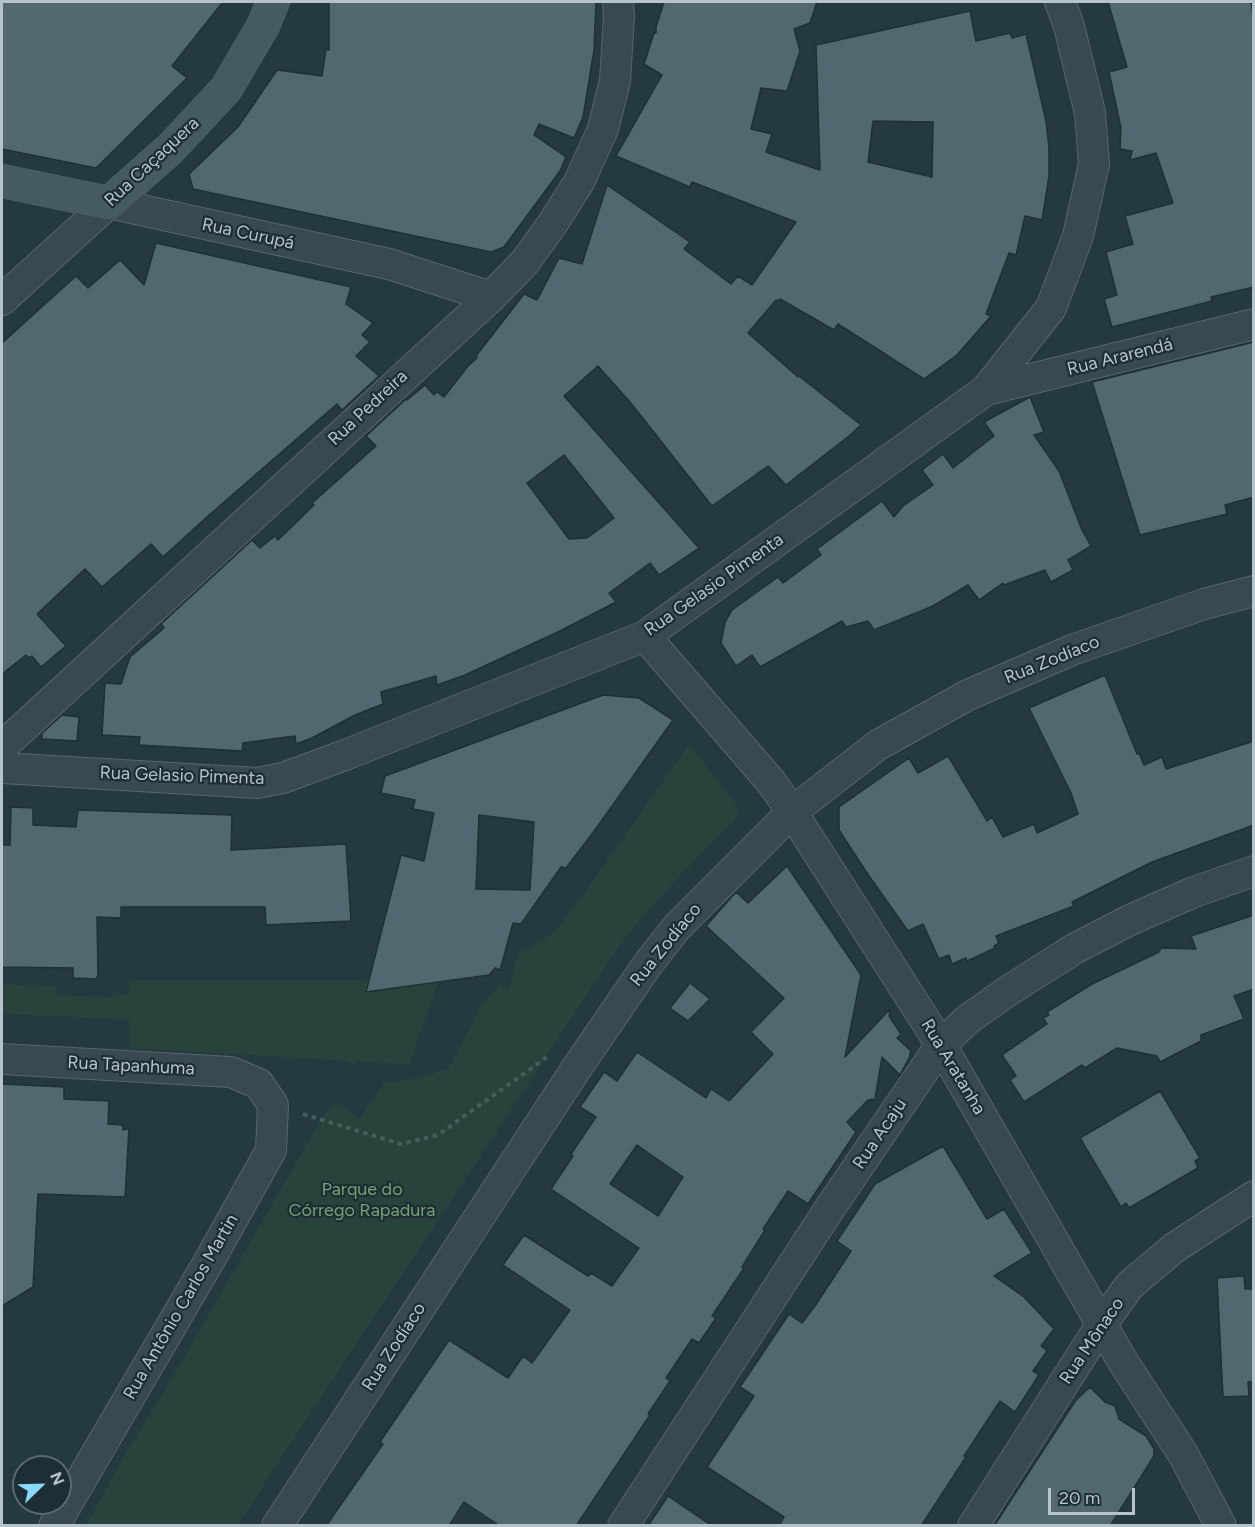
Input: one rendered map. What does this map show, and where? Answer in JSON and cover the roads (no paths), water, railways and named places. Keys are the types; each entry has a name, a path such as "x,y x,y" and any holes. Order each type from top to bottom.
{"street":[{"name":"Rua Caçaquera","path":"2,300 171,148 226,89 263,26 273,2"},
{"name":"Rua Pedreira","path":"2,747 491,297 525,262 579,182 603,129 615,81 618,2"},
{"name":"Rua Gelasio Pimenta","path":"2,768 257,783 284,778 645,636 986,390 1051,308 1078,236 1094,164 1090,112 1069,26 1060,2"},
{"name":"Rua Curupá","path":"2,181 389,264 491,297"},
{"name":"Rua Ararendá","path":"986,390 1254,324"},
{"name":"Rua Zodíaco","path":"277,1526 578,1065 641,974 677,927 792,812 878,745 968,695 1072,650 1204,604 1254,591"},
{"name":"Rua Aratanha","path":"645,636 772,783 792,812 941,1045 1101,1325 1183,1454 1221,1526"},
{"name":"Rua Acaju","path":"622,1526 830,1208 941,1045 967,1020 1074,949 1130,920 1194,892 1254,871"},
{"name":"Rua Tapanhuma","path":"2,1059 231,1072 266,1094"},
{"name":"Rua Antônio Carlos Martin","path":"54,1526 208,1263 271,1150 266,1094"},
{"name":"Rua Mônaco","path":"973,1526 1101,1325 1130,1285 1213,1221 1254,1196"}],"park label":[{"name":"Parque do Córrego Rapadura","path":"362,1200"}]}
